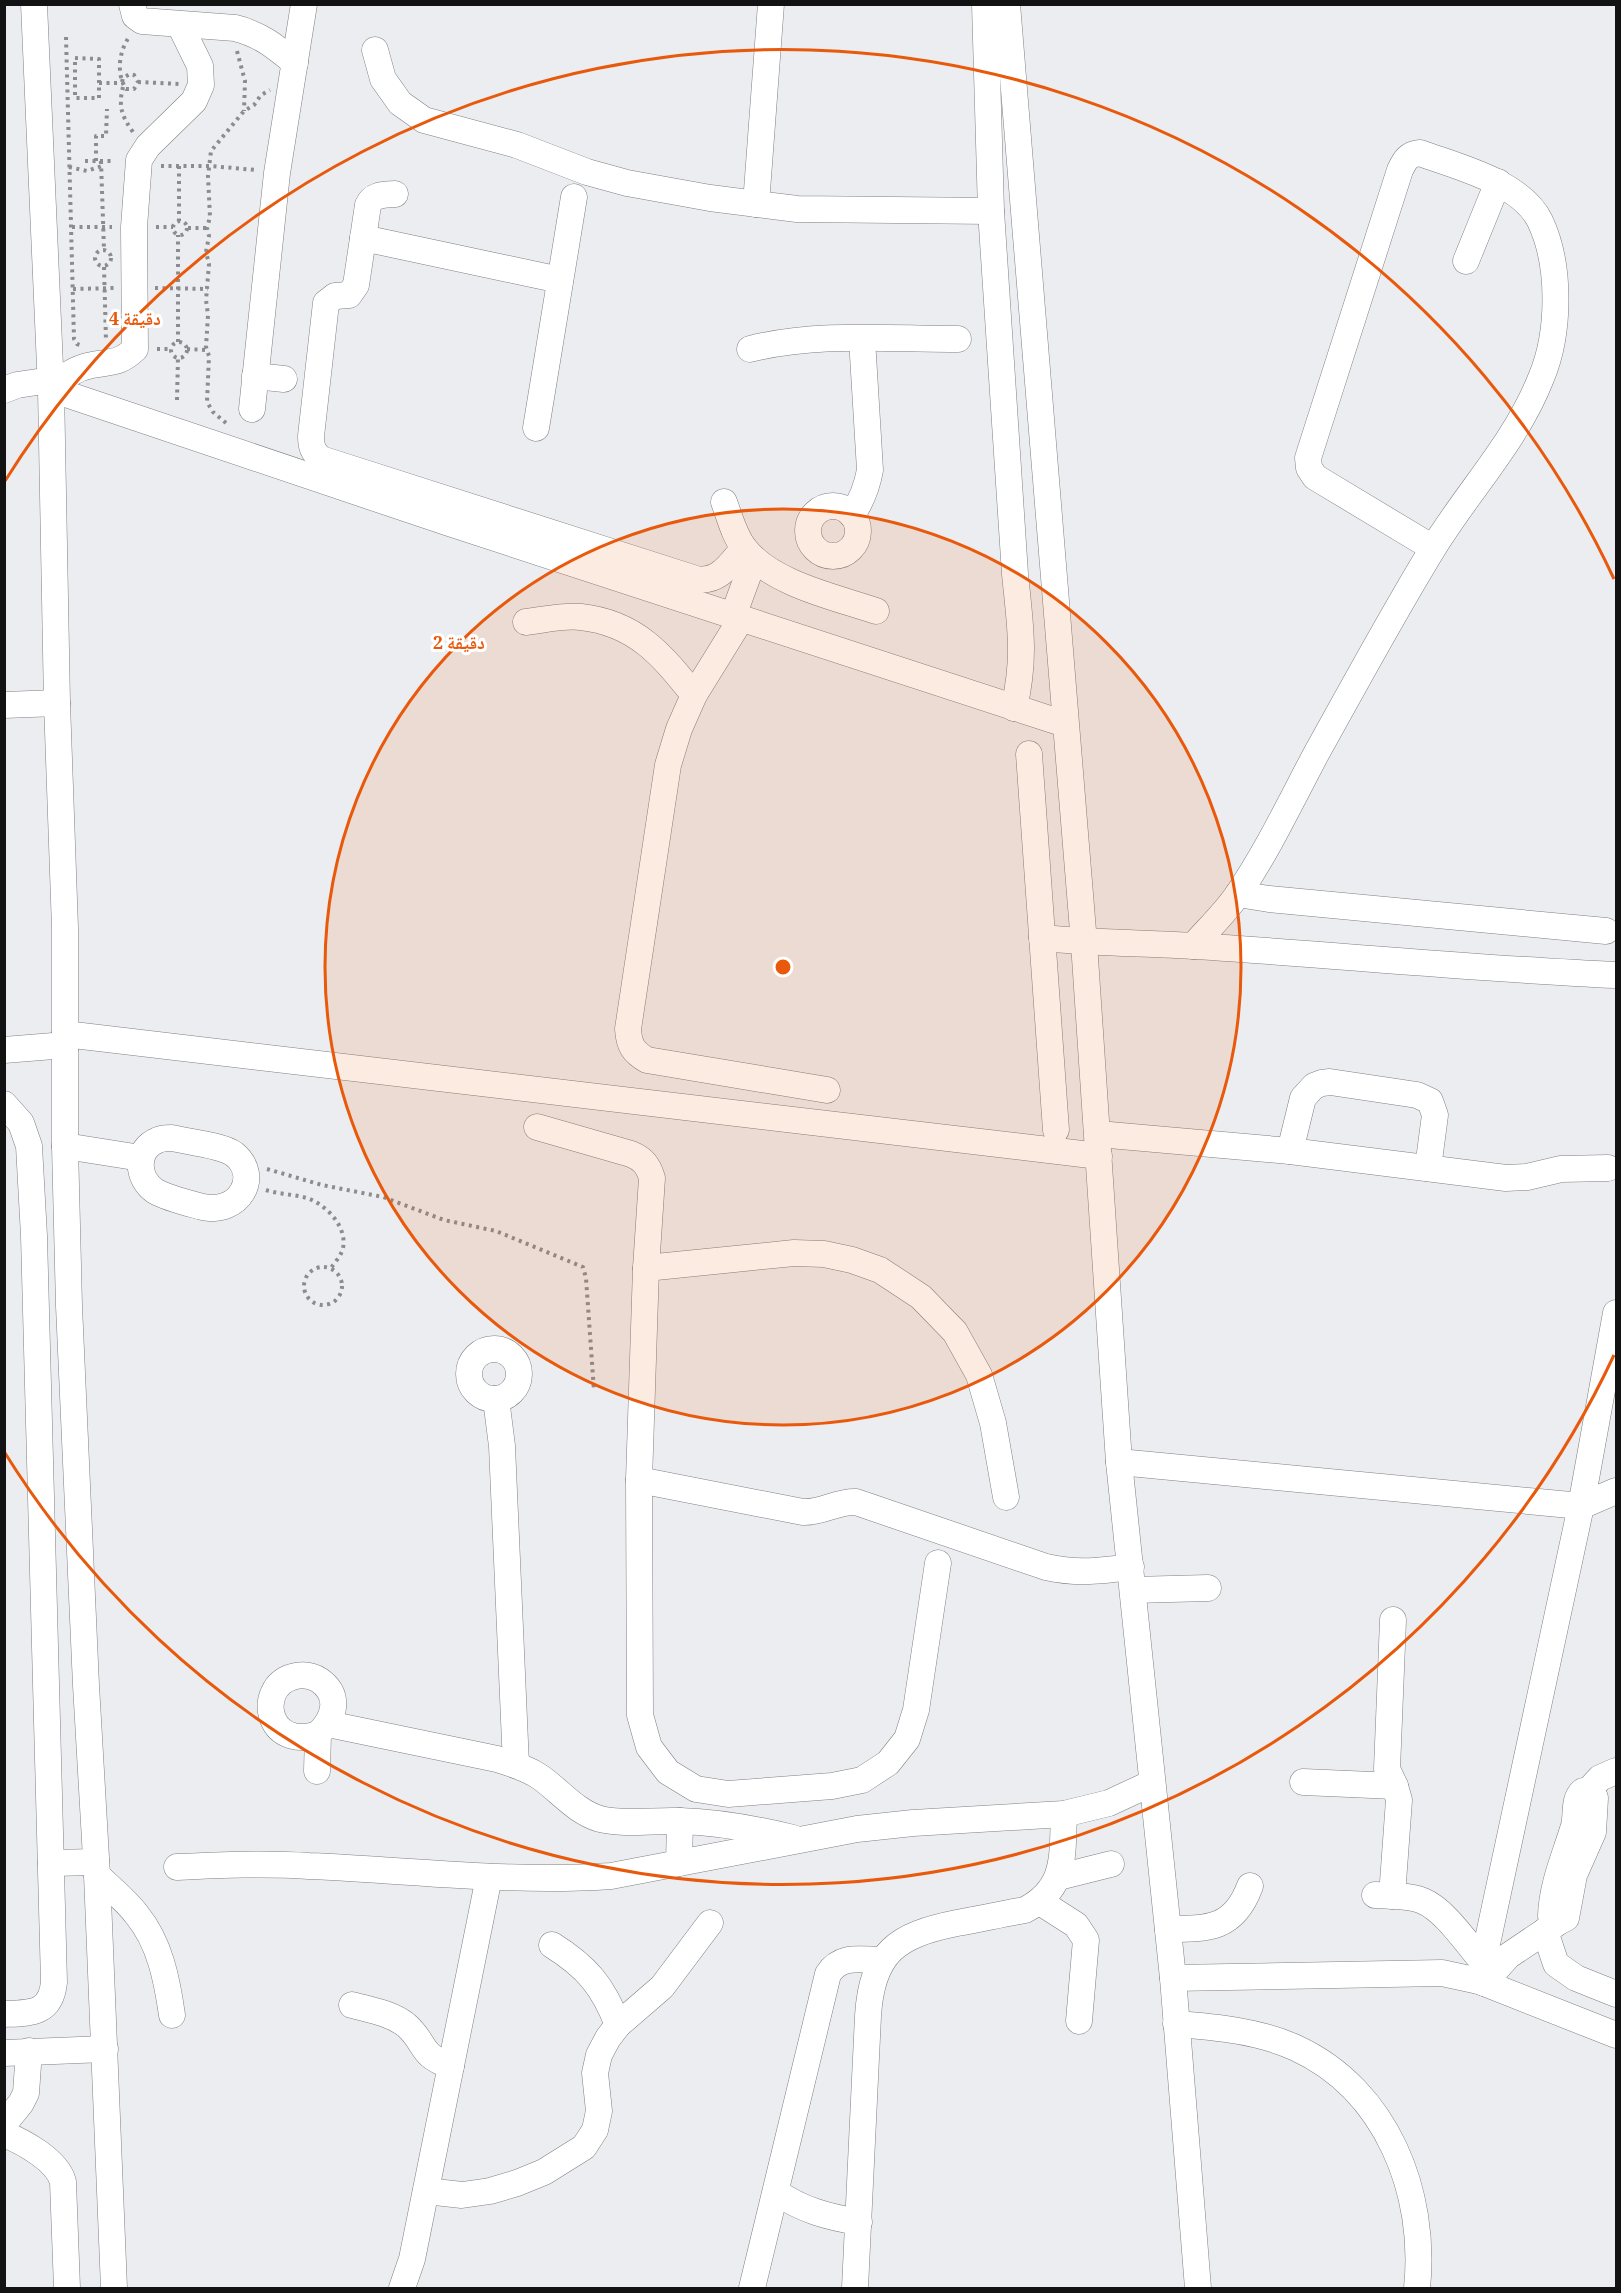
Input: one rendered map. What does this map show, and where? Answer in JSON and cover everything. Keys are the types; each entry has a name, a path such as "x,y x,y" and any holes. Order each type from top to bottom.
{"street":[{"path":"34,4 51,384 57,703 65,928 67,1234 114,2289"},
{"path":"252,409 277,173 304,4"},
{"path":"756,204 771,4"},
{"path":"985,4 991,211 1015,574 1022,633 1023,658 1014,708"},
{"path":"1008,4 1084,943 1119,1462 1173,1978 1198,2289"},
{"path":"137,13 180,25 236,28 262,37 295,63"},
{"path":"51,384 75,370 122,360 135,349 133,158 194,101 201,85 200,66 180,25"},
{"path":"375,50 382,79 400,103 424,120 517,146 587,172 627,183 797,209 991,211"},
{"path":"1194,946 1238,894 1433,548 1494,461 1527,408 1542,376 1551,343 1556,308 1553,273 1540,221 1529,204 1515,191 1498,182 1420,153 1407,158 1400,170 1308,458 1309,468 1315,477 1433,548"},
{"path":"1466,261 1498,182"},
{"path":"395,195 375,196 370,200 356,285 349,295 335,296 330,299 325,309 311,445 314,453 321,459 696,579 706,581 715,578 749,554"},
{"path":"536,428 574,197"},
{"path":"363,238 560,280"},
{"path":"750,349 779,341 809,338 958,339"},
{"path":"852,515 868,486 870,470 862,339"},
{"path":"255,376 284,379"},
{"path":"4,390 17,385 51,384 438,519 1065,724"},
{"path":"724,502 737,537 749,554 775,574 876,611"},
{"path":"837,506 852,515 858,531 853,547 838,556 829,556 815,548 810,540 810,523 820,510 837,506"},
{"path":"749,554 737,617 694,696 679,729 668,765 628,1029 628,1042 635,1053 647,1060 827,1090"},
{"path":"817,591 829,556"},
{"path":"525,622 580,617 610,623 638,636 662,656 694,696"},
{"path":"4,705 57,703"},
{"path":"1029,754 1056,1130"},
{"path":"1238,894 1269,899 1606,931"},
{"path":"1042,938 1084,943 1194,946 1522,971 1617,975"},
{"path":"4,1050 65,1040 1099,1145 1290,1151 1517,1178 1561,1169 1608,1168"},
{"path":"1290,1151 1303,1098 1314,1086 1330,1082 1417,1095 1430,1101 1435,1115 1428,1168"},
{"path":"4,1104 21,1122 29,1146 34,1236 53,1993 48,2002 39,2010 29,2013 4,2014"},
{"path":"537,1127 631,1154 641,1159 648,1167 652,1178 646,1268 639,1480 640,1715 649,1747 668,1773 696,1789 728,1794 832,1786 862,1780 888,1763 907,1739 916,1710 938,1563"},
{"path":"172,1138 223,1149 233,1154 243,1173 240,1196 231,1205 218,1209 163,1195 153,1190 145,1181 140,1170 141,1158 148,1146 159,1139 172,1138"},
{"path":"65,1146 141,1158"},
{"path":"34,1236 67,1234"},
{"path":"646,1268 794,1253 824,1254 852,1260 880,1270 921,1297 955,1332 979,1375 993,1423 1006,1497"},
{"path":"1482,1976 1581,1506 1617,1313"},
{"path":"496,1400 501,1446 516,1765"},
{"path":"1119,1462 1581,1506 1617,1491"},
{"path":"639,1480 803,1512 822,1510 843,1501 856,1502 1046,1567 1208,1588"},
{"path":"1393,1620 1387,1769 1399,1800 1384,1896 1422,1900 1433,1906 1482,1976"},
{"path":"317,1771 323,1729 478,1755 516,1765 538,1776 585,1812 601,1819 680,1821 734,1826 802,1840"},
{"path":"1617,1771 1600,1778 1577,1799 1575,1824 1557,1879 1551,1916 1556,1964 1576,1978 1617,1994"},
{"path":"1303,1782 1395,1786"},
{"path":"177,1867 308,1865 489,1877 611,1876 857,1829 913,1823 1064,1814 1109,1803 1152,1783"},
{"path":"855,2289 869,1996 874,1977 882,1960 894,1946 909,1936 927,1929 1025,1910 1040,1902 1051,1891 1059,1877 1064,1814"},
{"path":"679,1863 680,1821"},
{"path":"51,1863 97,1868 137,1915 155,1946 167,1980 172,2015"},
{"path":"1059,1877 1111,1863"},
{"path":"402,2289 412,2259 489,1877"},
{"path":"1168,1929 1204,1929 1222,1923 1234,1915 1244,1902 1250,1886"},
{"path":"1040,1902 1076,1924 1086,1940 1079,2021"},
{"path":"426,2191 462,2195 490,2191 544,2172 584,2147 595,2130 599,2111 595,2073 599,2055 608,2038 618,2025 662,1987 710,1923"},
{"path":"1482,1976 1551,1927"},
{"path":"552,1945 575,1959 594,1978 609,2000 618,2025"},
{"path":"752,2289 828,1974 833,1966 841,1961 882,1960"},
{"path":"1173,1978 1424,1973 1482,1976 1617,2035"},
{"path":"352,2005 396,2018 408,2026 425,2052 436,2061 451,2066"},
{"path":"1176,2024 1268,2037 1296,2048 1323,2062 1347,2081 1368,2103 1385,2128 1405,2173 1416,2221 1419,2270 1417,2289"},
{"path":"67,2289 61,2174 7,2120 26,2093 17,2052 105,2049"},
{"path":"776,2192 808,2210 859,2222"}],"path":[{"path":"137,13 125,42 120,68 126,89 134,89 138,82"},
{"path":"221,27 230,39 242,66 245,81 244,111"},
{"path":"66,37 74,339 76,344 82,345"},
{"path":"75,58 99,58 99,83 99,98 75,98 75,58"},
{"path":"133,158 135,135 121,113 120,99 123,78 130,74 134,75 138,82"},
{"path":"138,82 201,85"},
{"path":"99,83 123,84"},
{"path":"229,425 213,412 207,402 209,356 207,350 207,277 209,264 206,252 210,217 208,176 211,151 244,111 254,105 261,95 275,88 290,92"},
{"path":"104,250 100,163 96,136 106,136 107,109"},
{"path":"85,161 100,163 133,158 179,166 210,166 277,173"},
{"path":"69,167 87,171 100,163"},
{"path":"178,357 173,354 172,349 178,342 178,235 174,232 173,227 179,220 179,166"},
{"path":"179,220 188,228"},
{"path":"188,228 207,228"},
{"path":"178,235 183,235 188,228"},
{"path":"104,250 96,254 95,258 99,265 104,267"},
{"path":"104,250 111,254 112,258 111,262 104,267"},
{"path":"104,267 106,345 114,344"},
{"path":"178,342 186,345 187,349"},
{"path":"187,349 207,350"},
{"path":"178,357 182,357 187,349"},
{"path":"177,400 178,357"},
{"path":"243,1173 278,1194 312,1200 328,1211 338,1223 343,1235 343,1247 331,1268"},
{"path":"243,1173 383,1197 444,1220 496,1231 583,1267 586,1278 594,1391"},
{"path":"316,1268 331,1268 341,1279 341,1294 330,1304 315,1304 305,1293 306,1278 316,1268"}]}
